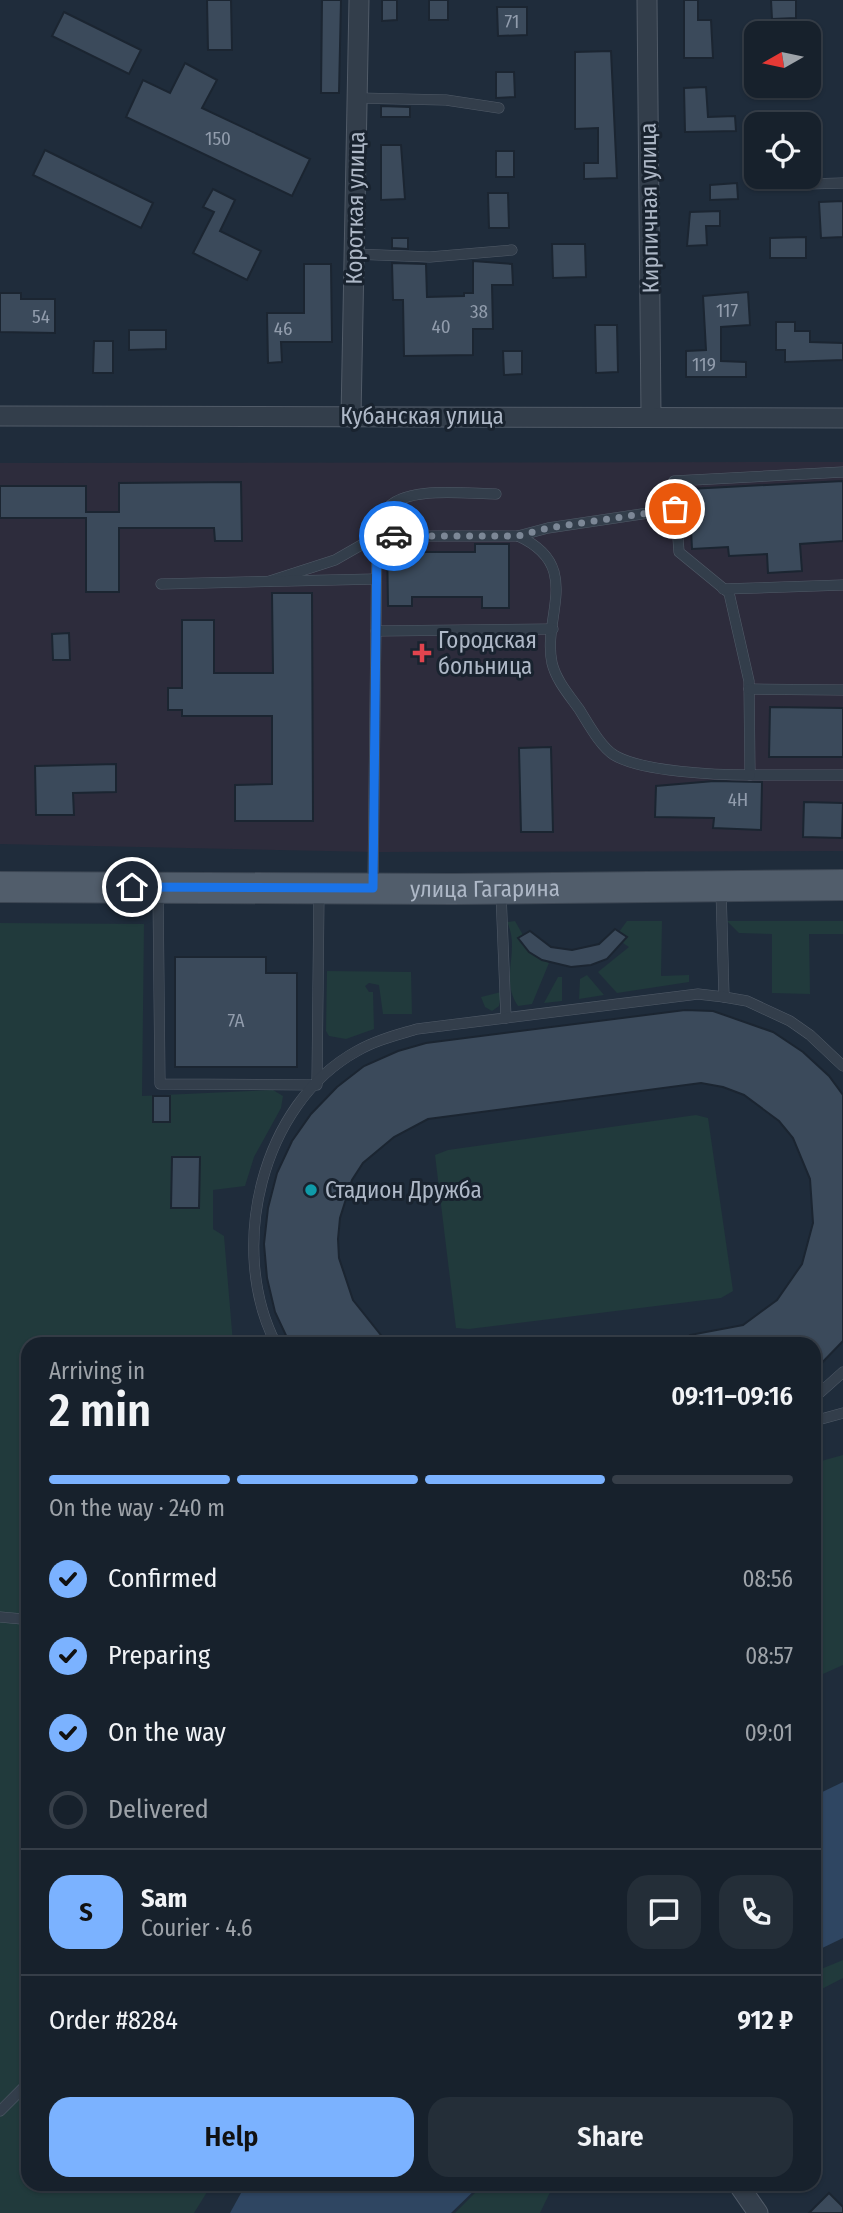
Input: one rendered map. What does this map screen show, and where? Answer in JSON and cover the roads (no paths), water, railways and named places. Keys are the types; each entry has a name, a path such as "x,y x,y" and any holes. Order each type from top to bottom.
{"main road":[{"name":"улица Гагарина","path":"0,887 500,888 843,885"}],"street":[{"name":"Короткая улица","path":"351,417 359,0"},
{"name":"Кирпичная улица","path":"647,0 651,415"},
{"name":"Кубанская улица","path":"0,416 651,415 843,418"},
{"path":"743,2191 758,2213"}],"lane":[{"path":"357,98 446,100 499,108"},
{"path":"821,184 843,183"},
{"path":"354,254 430,257 512,250"},
{"path":"750,775 750,689 729,593 679,552 674,481 843,472"},
{"path":"373,888 377,536 386,509 409,496 430,493 496,494"},
{"path":"270,581 335,560 377,536 518,536 548,528 675,509"},
{"path":"518,536 531,542 551,567 557,583 552,664 560,681 612,754 623,759 713,775 843,775"},
{"path":"161,584 376,579"},
{"path":"723,589 843,585"},
{"path":"376,631 554,629"},
{"path":"750,689 843,690"},
{"path":"721,886 723,996"},
{"path":"158,887 159,1084 317,1085"},
{"path":"317,1085 318,888"},
{"path":"500,888 506,1018"},
{"path":"273,1337 261,1303 253,1234 257,1203 273,1145 289,1118 317,1085 355,1052 380,1040 417,1030 506,1018 698,995 723,996 747,1001 790,1021 810,1035 843,1066"},
{"path":"821,1392 843,1372"},
{"path":"821,1419 843,1413"},
{"path":"0,1617 21,1619"},
{"path":"0,2111 21,2090"}],"water":[{"path":"843,1782 843,1938 821,1949 821,1793"},
{"path":"242,2191 474,2191 451,2213 230,2213"}],"place":[{"name":"Городская больница","path":"422,653"},
{"name":"Стадион Дружба","path":"311,1190"}]}
